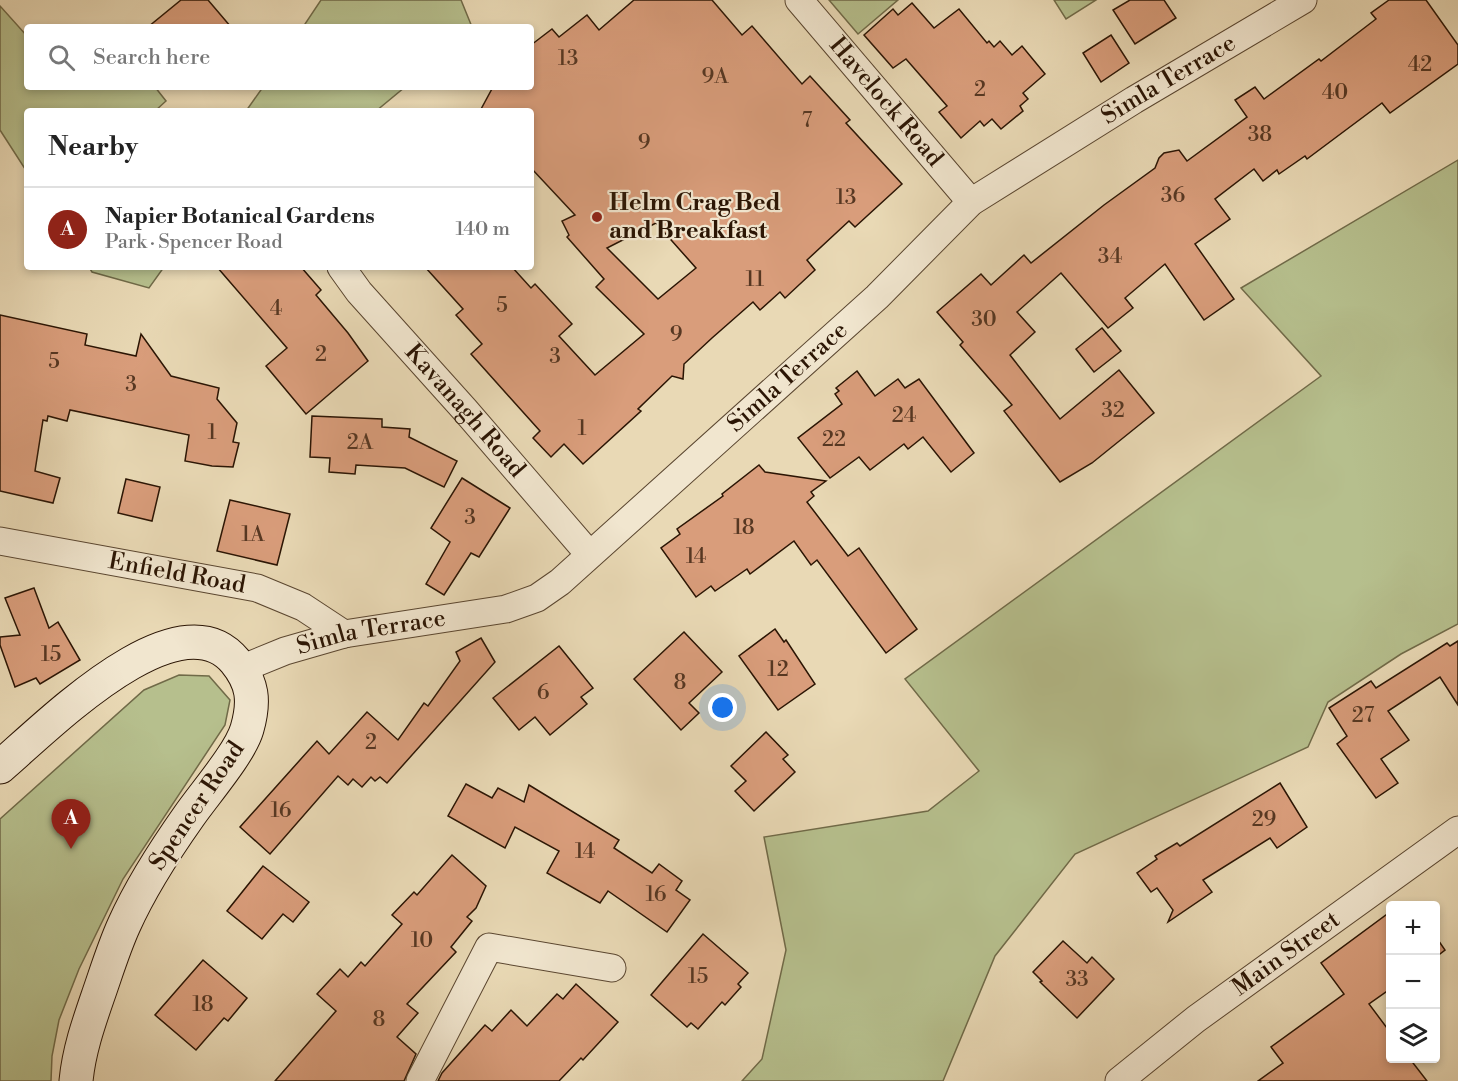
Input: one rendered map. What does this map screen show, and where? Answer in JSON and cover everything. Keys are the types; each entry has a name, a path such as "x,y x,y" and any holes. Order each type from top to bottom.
{"street":[{"name":"Havelock Road","path":"799,0 971,202"},
{"name":"Simla Terrace","path":"241,669 285,651 344,634 506,609 537,598 560,582 877,297 971,202 1134,100 1303,0"},
{"name":"Kavanagh Road","path":"343,270 359,292 473,419 589,554"},
{"name":"Enfield Road","path":"0,541 257,588 303,608 344,634"},
{"name":"Spencer Road","path":"0,767 97,684 123,666 154,650 179,643 200,642 217,647 230,655 251,688 247,730 236,750 188,817 124,924 82,1044 76,1081"},
{"name":"Main Street","path":"1119,1081 1196,1019 1458,830"},
{"path":"420,1081 489,947 612,968"}],"green space":[{"path":"321,0 461,0 471,24 305,24"},
{"path":"829,0 898,0 858,34"},
{"path":"1054,0 1096,0 1066,19"},
{"path":"0,6 24,33 24,90 157,90 166,101 158,108 24,108 24,167 0,130"},
{"path":"261,90 401,90 380,108 248,108"},
{"path":"1458,160 1458,624 1401,654 1328,702 1308,747 1075,854 995,956 943,1081 742,1081 762,1059 786,950 764,837 928,811 979,771 905,679 1321,376 1241,288"},
{"path":"91,270 162,270 149,288"},
{"path":"179,675 209,676 230,700 225,725 123,879 79,969 59,1020 52,1056 51,1081 0,1081 0,819 144,690"}],"building":[{"path":"181,0 208,0 228,24 152,24"},
{"path":"634,0 712,0 742,35 752,26 802,84 810,76 850,120 846,123 902,184 855,227 849,221 807,260 815,270 785,298 780,292 760,310 753,302 684,364 683,379 672,376 638,409 641,411 583,464 564,444 551,457 533,438 540,431 471,354 482,344 456,315 463,309 428,270 515,270 531,288 535,284 572,324 559,336 595,375 644,334 596,287 604,279 567,237 569,235 562,221 575,215 534,171 534,108 482,108 491,90 534,90 534,43 552,29 559,37 587,15 599,30","holes":["656,223 696,268 658,299 607,248"]},
{"path":"1130,0 1164,0 1176,18 1135,44 1113,10"},
{"path":"1389,0 1426,0 1458,45 1458,64 1390,113 1382,103 1307,159 1305,156 1279,174 1277,170 1263,181 1254,169 1215,199 1230,219 1195,244 1234,299 1204,320 1165,264 1125,298 1133,308 1108,328 1061,273 1017,312 1035,332 1010,355 1060,419 1119,370 1154,413 1092,463 1060,482 1004,411 1012,405 960,345 963,342 937,312 981,274 991,285 1024,255 1031,263 1155,168 1164,153 1179,150 1187,161 1247,117 1235,100 1255,87 1264,99 1319,59 1321,61 1376,19 1371,13"},
{"path":"912,3 934,28 959,9 987,43 989,41 994,47 1000,41 1012,55 1022,46 1045,74 1023,93 1028,99 1020,106 1023,111 1001,129 992,119 984,126 980,121 961,138 939,112 947,106 906,59 893,68 864,35 893,9 898,15"},
{"path":"1111,35 1129,63 1101,82 1083,53"},
{"path":"220,270 304,270 321,290 316,295 368,361 306,414 266,366 287,348"},
{"path":"0,315 87,334 85,345 136,356 141,334 171,376 219,388 217,399 237,423 233,442 239,443 233,467 185,461 189,435 70,410 67,421 48,416 47,421 43,420 35,471 60,478 53,503 0,491"},
{"path":"1102,328 1121,351 1094,372 1076,349"},
{"path":"857,371 875,396 898,379 905,388 919,379 974,453 951,472 923,437 908,449 904,444 870,470 859,457 830,478 798,438 842,404 835,394 839,391 836,388"},
{"path":"312,416 382,419 382,427 410,429 409,437 457,461 444,487 405,468 356,465 355,474 329,472 330,458 310,457"},
{"path":"759,465 765,472 826,481 811,492 814,496 807,502 848,556 859,548 917,629 886,653 817,560 811,565 794,541 750,574 747,569 715,591 711,586 696,597 661,548 680,534 677,529 723,496 722,494"},
{"path":"462,478 510,508 479,557 471,553 444,595 426,584 450,542 431,528"},
{"path":"126,479 160,487 152,521 118,513"},
{"path":"230,500 290,514 277,565 217,551"},
{"path":"34,588 49,628 58,622 80,660 40,684 36,678 15,687 0,645 0,637 20,635 5,598"},
{"path":"775,629 784,642 786,640 815,684 778,710 739,656"},
{"path":"684,632 722,672 689,703 699,713 681,730 634,679"},
{"path":"481,638 495,662 387,783 380,777 375,781 371,777 362,787 353,779 348,785 338,776 270,854 240,827 317,741 329,754 367,712 398,740 424,703 428,706 460,661 456,652"},
{"path":"1458,641 1458,705 1440,677 1388,711 1409,740 1381,759 1398,783 1376,798 1337,744 1347,736 1329,708 1371,681 1376,688 1447,643 1450,646"},
{"path":"559,646 593,688 581,697 587,704 550,735 535,717 519,730 493,698"},
{"path":"766,732 788,755 783,759 795,772 754,811 735,791 746,781 731,766"},
{"path":"1280,783 1307,827 1277,848 1270,838 1203,880 1212,892 1168,922 1173,910 1157,888 1151,892 1137,873 1157,859 1155,856 1177,843 1180,846"},
{"path":"466,784 492,798 498,788 524,802 529,785 619,840 614,848 652,873 659,864 682,881 676,890 690,900 667,932 608,891 600,903 547,873 559,851 515,827 505,848 448,816"},
{"path":"452,855 486,886 476,908 467,917 472,921 451,947 456,952 407,1004 418,1013 397,1037 416,1054 404,1081 275,1081 336,1011 317,994 340,969 348,977 361,962 365,966 402,924 392,915 414,892 417,895"},
{"path":"263,866 309,902 293,922 283,914 262,939 227,911"},
{"path":"1386,915 1386,992 1369,1004 1386,1027 1386,1063 1413,1063 1427,1081 1258,1081 1283,1063 1271,1047 1344,994 1321,963"},
{"path":"703,934 748,973 738,984 741,987 725,1005 722,1002 698,1029 691,1023 687,1027 651,995"},
{"path":"1063,941 1087,963 1092,957 1114,979 1077,1018 1040,982 1042,981 1033,972"},
{"path":"1440,943 1445,950 1440,954"},
{"path":"203,960 247,998 228,1021 224,1018 196,1050 155,1015"},
{"path":"576,984 618,1022 583,1060 581,1058 559,1081 438,1081 442,1073 485,1025 492,1031 511,1010 527,1026 557,994 563,999"}],"place":[{"name":"Helm Crag Bed and Breakfast","path":"597,217"},
{"name":"Napier Botanical Gardens","path":"71,849"}]}
